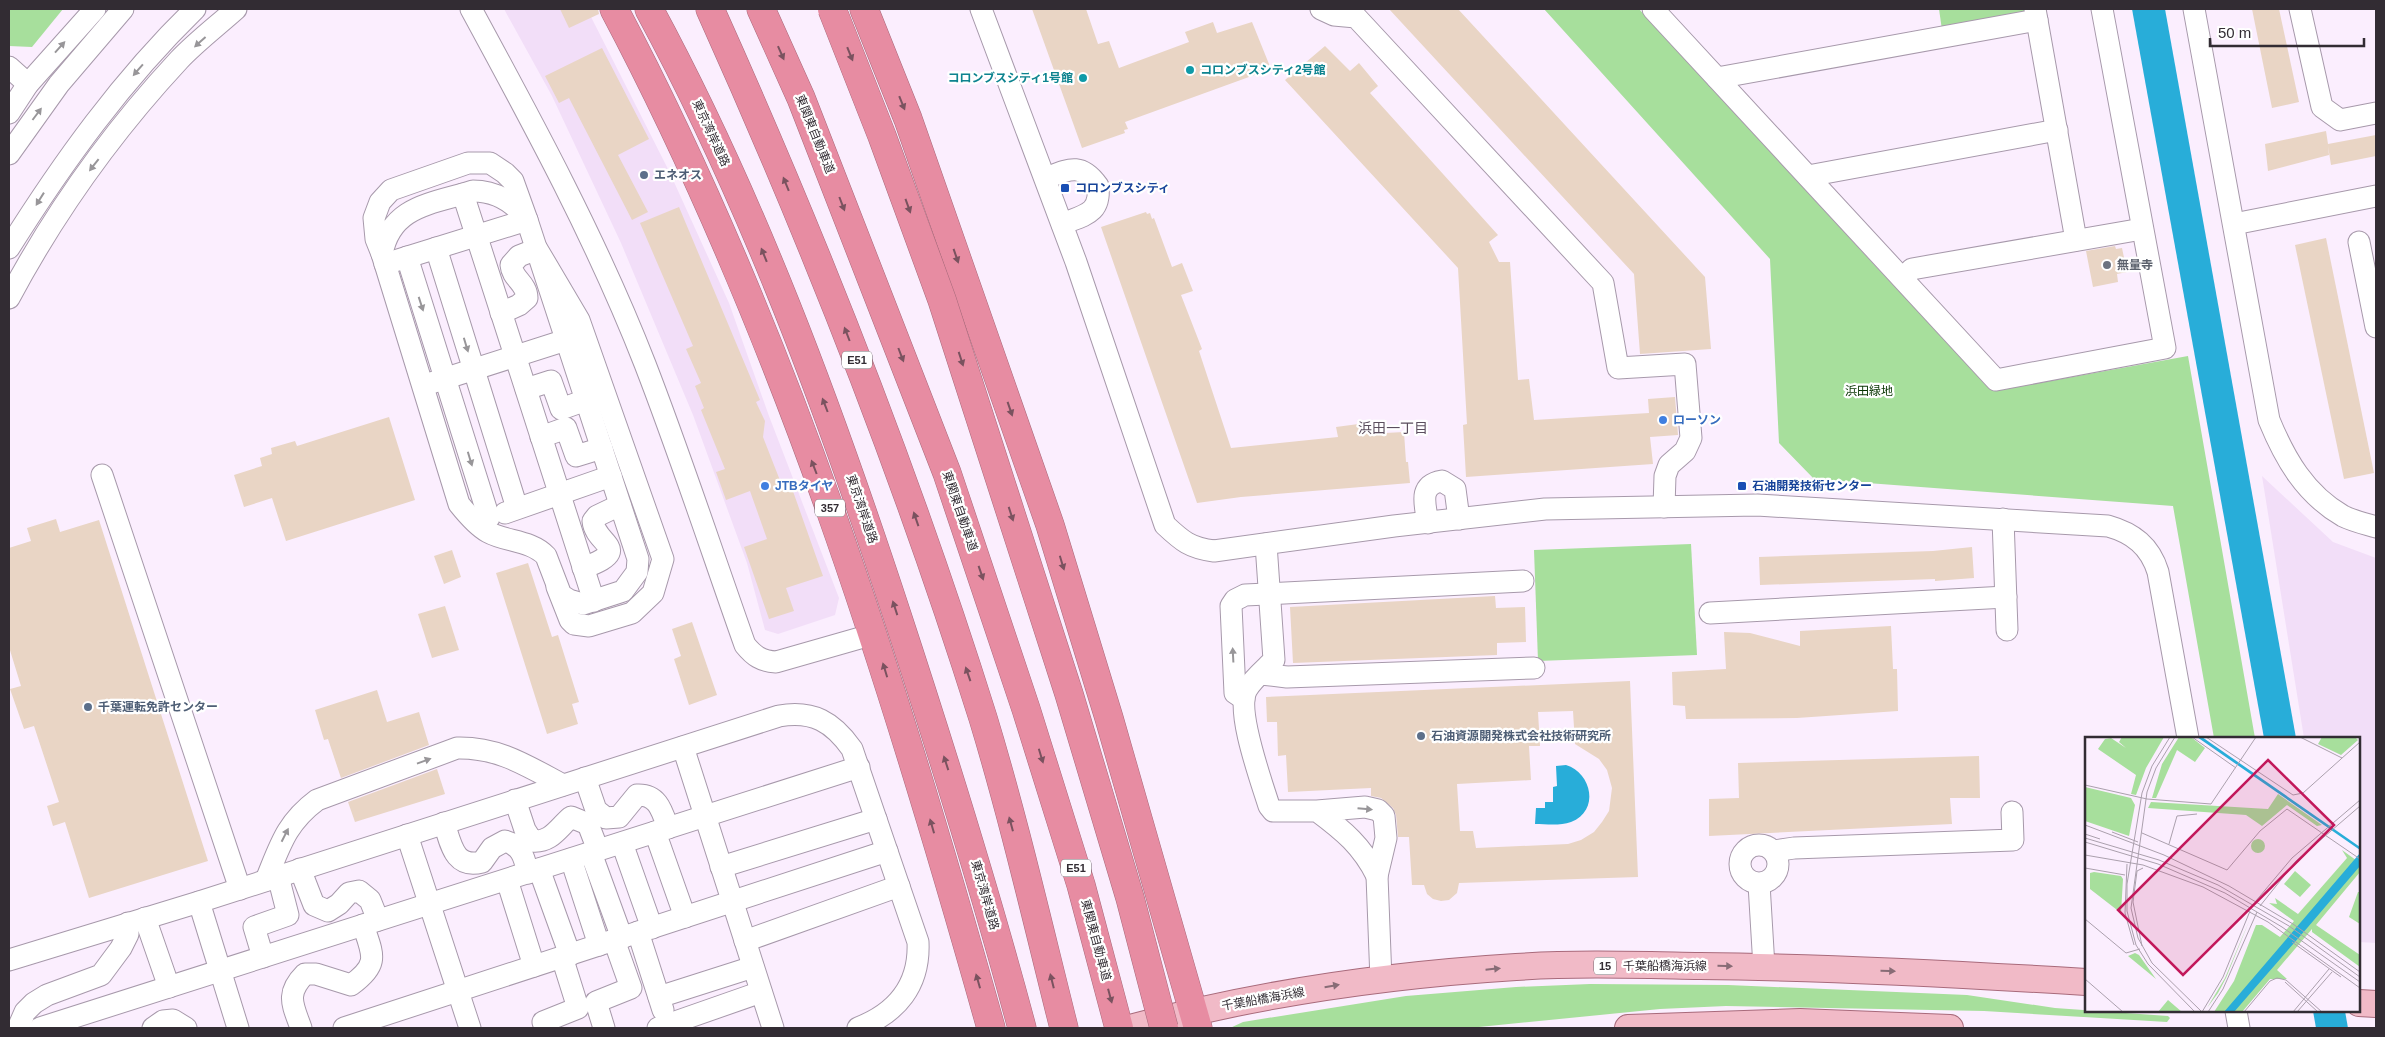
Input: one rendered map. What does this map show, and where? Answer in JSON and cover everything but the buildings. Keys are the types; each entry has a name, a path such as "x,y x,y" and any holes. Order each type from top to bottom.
{"highway":[{"name":"357","path":"614,9 649,77 751,303 825,496 874,634 991,1028"},
{"name":"東京湾岸道路","path":"649,9 712,134 748,216 825,406 859,498 952,782 1022,1028"},
{"name":"E51","path":"710,9 761,123 826,279 905,488 983,720 1064,1028"},
{"name":"東関東自動車道","path":"761,9 801,98 947,473 1082,885 1119,1028"},
{"path":"832,9 882,136 942,300 1069,694 1130,898 1164,1028"},
{"path":"864,9 908,118 1050,525 1110,718 1196,1020"}],"main road":[{"name":"千葉船橋海浜線","path":"1130,1028 1196,1020 1351,983 1517,967 1764,967 1947,973 2085,982"},
{"path":"2360,1003 2376,1004"},
{"path":"1628,1028 1800,1022 1950,1028"}],"street":[{"path":"9,113 28,84 95,9"},
{"path":"9,154 59,84 123,9"},
{"path":"9,248 48,185 87,131 168,35 195,9"},
{"path":"9,298 32,254 68,198 126,124 180,59 236,9"},
{"path":"471,9 549,153 596,250 645,364 745,645 754,656 766,662 776,662 874,634"},
{"path":"981,9 1046,178 1165,525 1185,544 1214,551 1459,519 1545,510 1664,507 1784,506 2108,526 2126,531 2141,542 2154,559 2158,572 2188,737"},
{"path":"1321,9 1334,14 1356,17 1603,283 1618,368 1685,364 1691,438 1686,451 1670,465 1665,476 1664,507"},
{"path":"1653,9 1996,380 2165,348 2102,9"},
{"path":"2194,9 2269,420 2282,453 2302,482 2326,504 2345,517 2376,527"},
{"path":"2300,9 2322,107 2340,120 2376,113"},
{"path":"1717,78 2036,14 2076,240"},
{"path":"9,67 28,84"},
{"path":"1808,176 2057,130"},
{"path":"421,253 459,374 496,516 488,532 533,546 541,551 546,556 561,595 569,600 583,604 623,592 637,572 638,559 602,448 566,340 537,249 513,181 490,163 468,163 391,190 380,202 374,218 376,239 384,259 459,504 496,516 611,476"},
{"path":"1046,178 1068,169 1076,169 1084,172 1098,186 1098,200 1092,211 1062,224"},
{"path":"384,259 384,242 391,230 408,212 473,191 495,195 512,204 527,220"},
{"path":"463,194 594,601"},
{"path":"2234,224 2376,196"},
{"path":"384,259 421,253 527,220"},
{"path":"1902,278 1912,269 2142,229"},
{"path":"2359,242 2376,327"},
{"path":"501,313 520,305 527,298 526,289 513,274 511,264 519,256 537,249"},
{"path":"537,249 579,320 663,559 653,593 632,613 589,626 574,624 570,620 558,587"},
{"path":"421,253 459,374 496,516"},
{"path":"423,386 566,340"},
{"path":"526,389 551,381 561,409 586,400"},
{"path":"541,437 566,428 576,456 602,448"},
{"path":"102,475 240,888"},
{"path":"1428,523 1424,495 1426,488 1442,480 1455,489 1459,519"},
{"path":"583,568 598,563 610,551 610,546 606,540 595,530 593,521 597,516 620,505"},
{"path":"2003,519 2007,630"},
{"path":"1266,544 1274,660 1247,689 1244,698 1246,727 1269,806 1273,811 1317,811 1365,807 1378,810 1383,815 1386,838 1377,876 1381,980"},
{"path":"1244,698 1235,693 1230,606 1235,600 1245,595 1523,581"},
{"path":"1710,613 2006,598"},
{"path":"1261,674 1287,677 1534,668"},
{"path":"9,960 200,902 779,716 795,713 808,715 826,723 846,740 852,749 918,942 916,967 912,981 898,1004 877,1019 858,1028"},
{"path":"682,747 773,1028"},
{"path":"263,957 254,927 288,915 272,878 285,833 300,813 317,800 457,748 479,748 510,757 563,785"},
{"path":"40,1028 94,1020 169,987 859,767"},
{"path":"585,778 596,810 606,818 620,817 637,795 644,795 658,803 662,830 685,917"},
{"path":"515,800 525,830 532,841 541,842 548,839 571,817 588,824 595,852 625,937"},
{"path":"1317,811 1356,843 1367,856 1377,876"},
{"path":"1774,851 1794,848 2013,840 2012,812"},
{"path":"721,867 876,819"},
{"path":"444,823 455,854 460,860 468,864 482,862 492,848 505,841 513,843 524,853 534,871 566,956 578,1008 543,1022 545,1028"},
{"path":"407,835 470,1028"},
{"path":"604,1028 596,1002 631,988 625,937 622,843"},
{"path":"1757,845 1769,847 1774,851 1779,863 1776,875 1771,880 1759,884 1743,874 1740,862 1742,856 1751,847 1757,845"},
{"path":"344,1028 390,1021 458,991 887,851"},
{"path":"571,859 625,937 659,997 663,1026 761,992"},
{"path":"300,869 314,905 328,911 339,904 349,892 359,892 370,900 372,955 369,970 351,985 316,974 305,974 296,985 291,998 300,1028"},
{"path":"507,880 534,966"},
{"path":"1759,884 1764,967"},
{"path":"745,941 899,886"},
{"path":"200,902 238,1028"},
{"path":"136,921 169,987"},
{"path":"18,1028 25,1012 34,1003 47,995 101,975 121,948 136,921"},
{"path":"659,997 753,967"},
{"path":"2236,1012 2239,1028"},
{"path":"153,1028 163,1021 173,1020 186,1028"}],"shaded area":[{"path":"504,9 587,9 669,171 729,303 769,416 839,598 835,615 778,634 765,630 747,563 693,415 621,243 552,96"},
{"path":"2262,476 2333,542 2376,558 2376,943 2360,942 2360,737 2304,737"}],"green space":[{"path":"9,9 63,9 32,47 9,46"},
{"name":"浜田緑地","path":"1544,9 1639,9 1881,272 1994,391 2188,356 2255,737 2214,737 2173,506 1814,479 1779,443 1770,259"},
{"path":"1939,9 2026,9 2019,18 1942,30"},
{"path":"1691,544 1697,655 1538,661 1534,550"},
{"path":"1590,984 1728,985 1967,995 2055,1008 2085,1010 2085,1012 2112,1012 2168,1016 2170,1018 2167,1022 1984,1011 1726,1006 1660,1009 1469,1028 1230,1028 1243,1022 1406,996 1516,987"}],"water":[{"path":"2132,9 2165,9 2296,737 2264,737"},
{"path":"1566,765 1575,769 1587,784 1589,801 1586,810 1580,817 1571,822 1535,824 1536,808 1545,808 1545,802 1553,802 1553,787 1557,786 1556,766"},
{"path":"2313,1012 2345,1012 2348,1028 2316,1028"}],"place":[{"name":"コロンブスシティ2号館","path":"1190,70"},
{"name":"コロンブスシティ1号館","path":"1083,78"},
{"name":"エネオス","path":"644,175"},
{"name":"コロンブスシティ","path":"1065,188"},
{"name":"無量寺","path":"2107,265"},
{"name":"ローソン","path":"1663,420"},
{"name":"JTBタイヤ","path":"765,486"},
{"name":"石油開発技術センター","path":"1742,486"},
{"name":"千葉運転免許センター","path":"88,707"},
{"name":"石油資源開発株式会社技術研究所","path":"1421,736"}],"district":[{"name":"浜田一丁目","path":"1393,428"}]}
